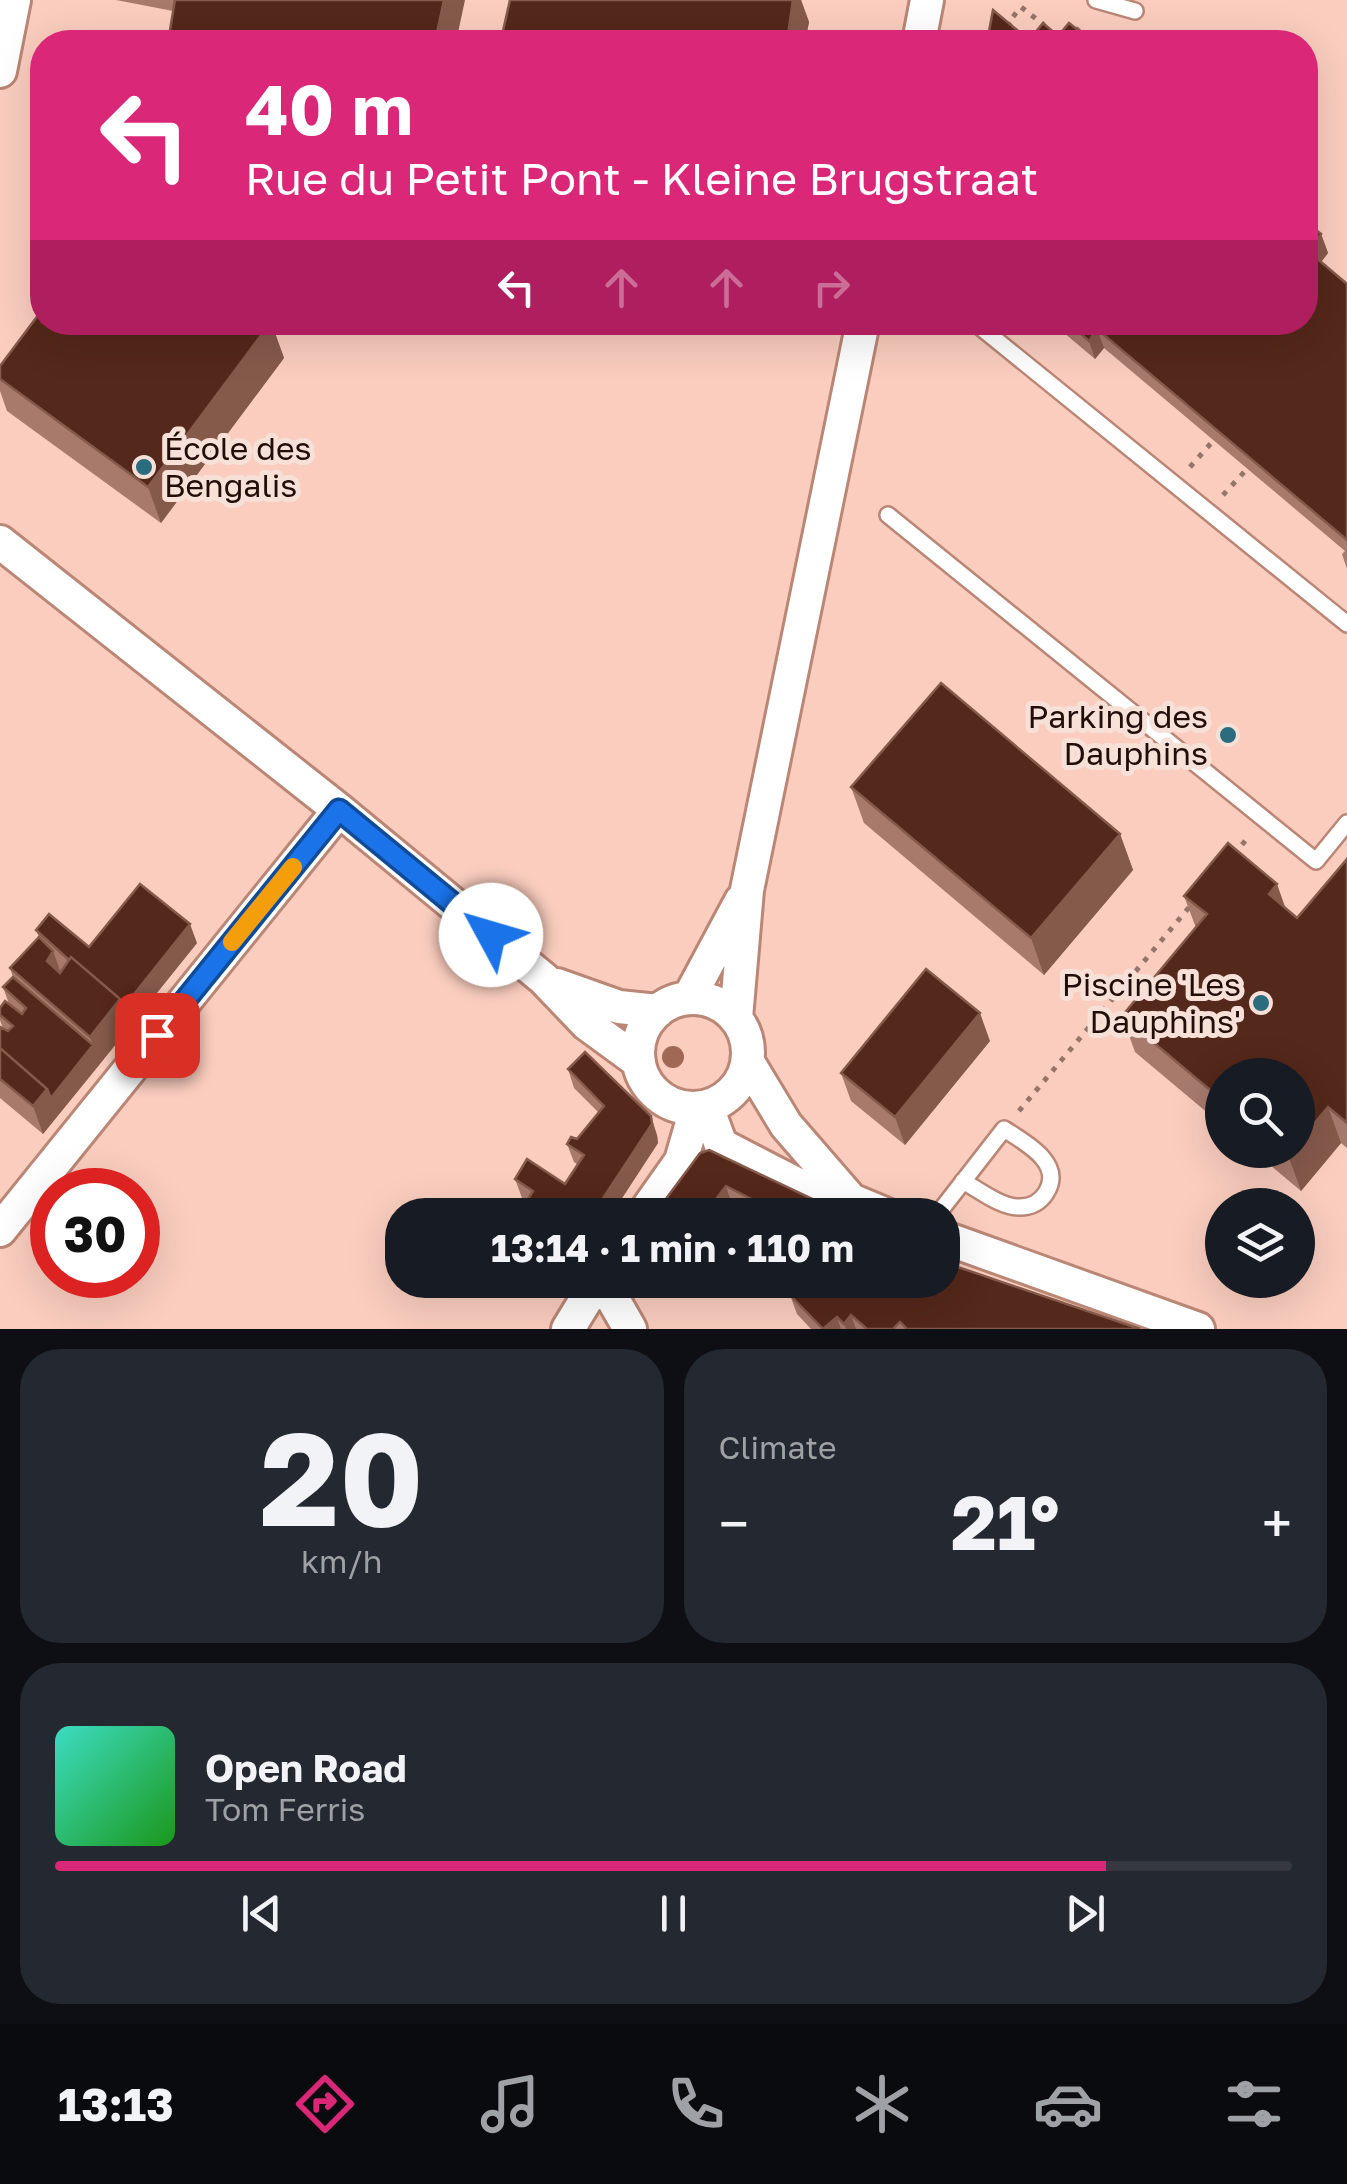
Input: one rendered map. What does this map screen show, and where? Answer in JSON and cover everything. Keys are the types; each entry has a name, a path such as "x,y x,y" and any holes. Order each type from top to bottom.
{"street":[{"path":"0,71 14,0"},
{"path":"922,30 928,0"},
{"path":"658,1012 639,1043 645,1081 658,1096 676,1106 702,1108 726,1098 741,1082 748,1062 746,1039 736,1018 747,890 860,335"},
{"path":"0,542 339,810 544,979 587,1024 639,1062"},
{"path":"0,1230 339,810"},
{"path":"688,998 747,890"},
{"path":"544,979 619,1007 658,1012 688,998 706,999 736,1018"},
{"path":"748,1062 786,1125 849,1198"},
{"path":"702,1108 722,1145 808,1190 842,1198"},
{"path":"656,1198 681,1161 702,1108"},
{"path":"960,1243 1198,1329"},
{"path":"568,1329 588,1298"},
{"path":"611,1298 630,1329"}],"lane":[{"path":"1096,0 1135,11"},
{"path":"990,335 1347,624"},
{"path":"888,515 1316,861 1347,824"},
{"path":"950,1198 1004,1129 1035,1149 1049,1167 1050,1188 1038,1203 1018,1208 964,1181"}],"path":[{"path":"1014,30 1008,24 1021,7 1050,30"},
{"path":"1077,30 1082,24"},
{"path":"1174,484 1213,440"},
{"path":"1208,511 1248,469"},
{"path":"1227,863 1264,819"},
{"path":"1004,1129 1202,893"}],"building":[{"path":"175,0 444,0 438,30 170,30"},
{"path":"510,0 793,0 789,30 503,30"},
{"path":"993,10 1017,30 989,30"},
{"path":"1318,259 1347,284 1347,540 1104,335 1318,335"},
{"name":"École des Bengalis","path":"30,326 30,335 261,335 148,487 0,379 0,366"},
{"path":"941,683 1120,834 1031,938 851,787"},
{"name":"Piscine 'Les Dauphins'","path":"1228,843 1277,884 1269,894 1297,918 1347,859 1347,1123 1328,1107 1315,1123 1315,1058 1205,1058 1205,1086 1122,1016 1207,914 1184,896"},
{"path":"140,884 190,924 123,1008 120,999 36,930 49,914 89,947"},
{"path":"39,937 53,951 47,961 60,973 71,957 120,999 90,1037 10,968"},
{"path":"926,969 980,1013 895,1117 841,1073"},
{"path":"13,977 93,1045 51,1098 47,1089 0,1048 0,1027 8,1031 13,1026 0,1015 0,1008 5,1001 22,1014 26,1008 3,987"},
{"path":"0,1048 47,1089 33,1106 0,1079"},
{"path":"585,1052 651,1116 652,1124 603,1198 529,1198 533,1191 515,1179 527,1159 565,1184 584,1155 567,1144 571,1137 577,1139 604,1106 568,1069"},
{"path":"709,1150 810,1198 749,1198 726,1186 717,1198 667,1198 700,1153"},
{"path":"960,1268 1140,1329 907,1329 900,1322 893,1329 867,1329 851,1315 844,1324 837,1317 823,1329 793,1298 960,1298"}],"slow traffic":[{"path":"232,942 293,867"}],"place":[{"name":"École des Bengalis","path":"144,467"},
{"name":"Parking des Dauphins","path":"1228,735"},
{"name":"Piscine 'Les Dauphins'","path":"1261,1003"}],"route":[{"path":"157,1035 339,810 491,935"}]}
